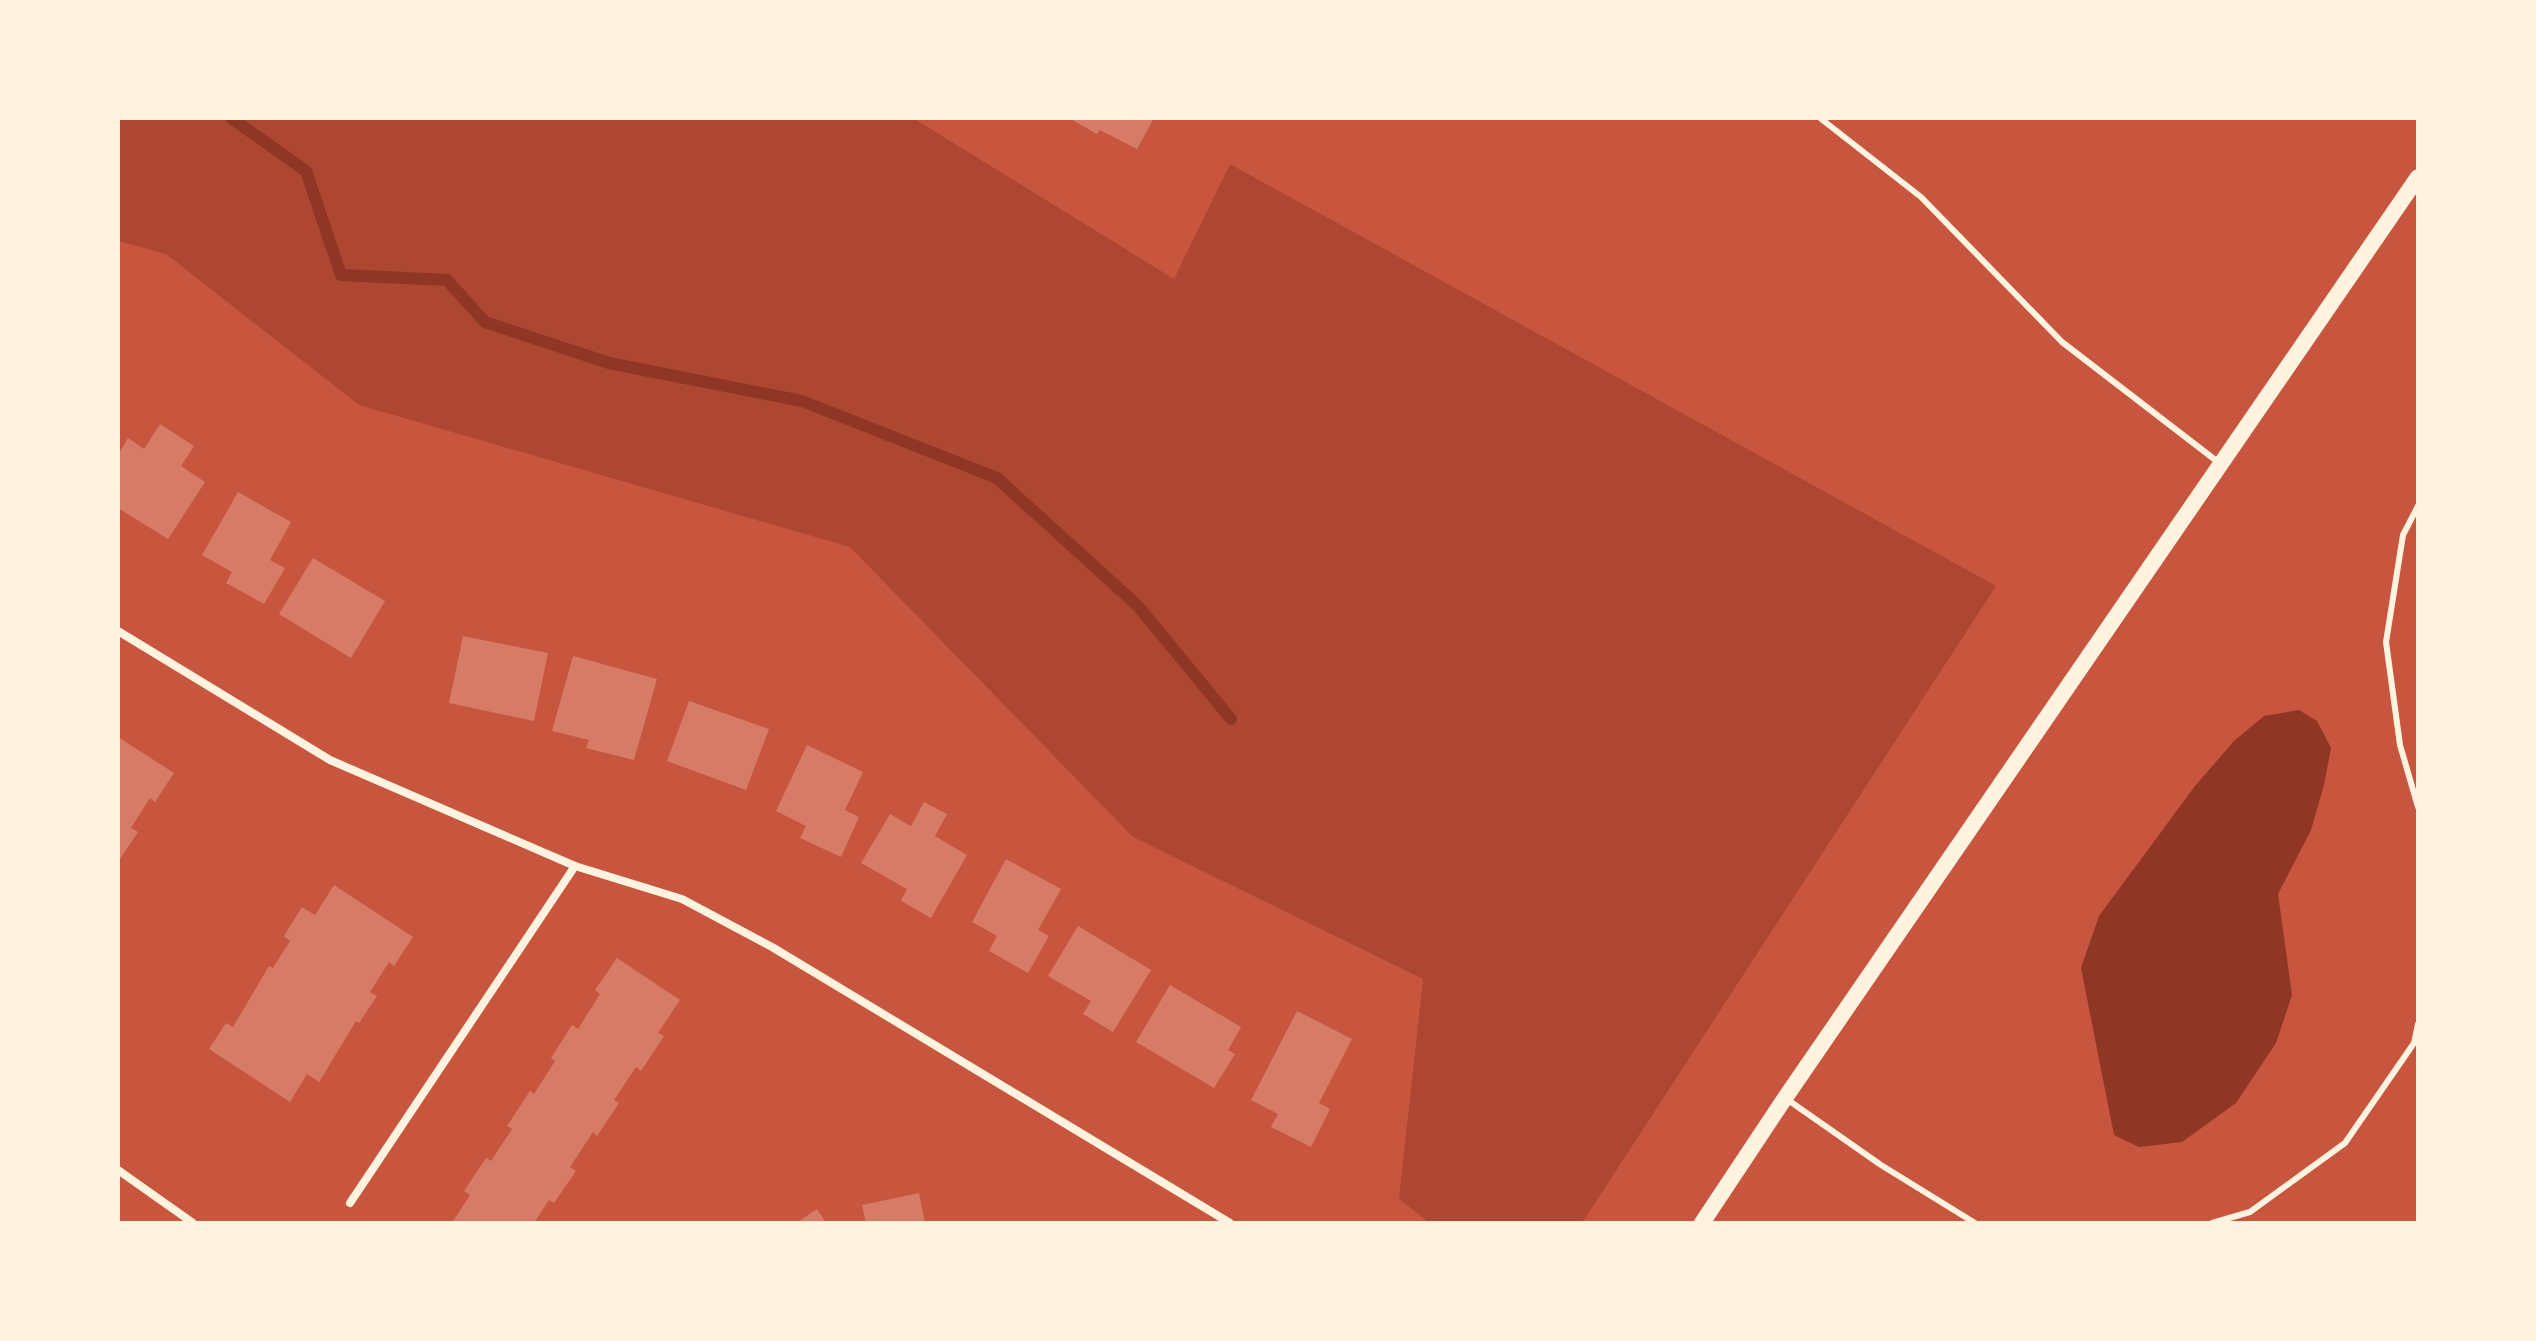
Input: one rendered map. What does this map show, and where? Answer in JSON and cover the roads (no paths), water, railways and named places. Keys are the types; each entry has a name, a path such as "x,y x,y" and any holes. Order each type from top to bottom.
{"main road":[{"path":"1702,1223 2418,177"}],"street":[{"path":"118,631 330,760 575,866 682,899 772,947 1230,1223"},
{"path":"350,1203 575,866"},
{"path":"118,1170 193,1223"}],"lane":[{"path":"1820,118 1921,197 2062,342 2221,464"},
{"path":"2418,506 2403,535 2386,642 2400,745 2418,807"},
{"path":"2212,1223 2250,1212 2345,1143 2414,1043 2418,1024"},
{"path":"1785,1098 1881,1165 1975,1223"}],"waterway":[{"path":"231,118 306,171 341,275 447,280 485,322 609,363 802,401 997,478 1138,606 1231,719"}]}
